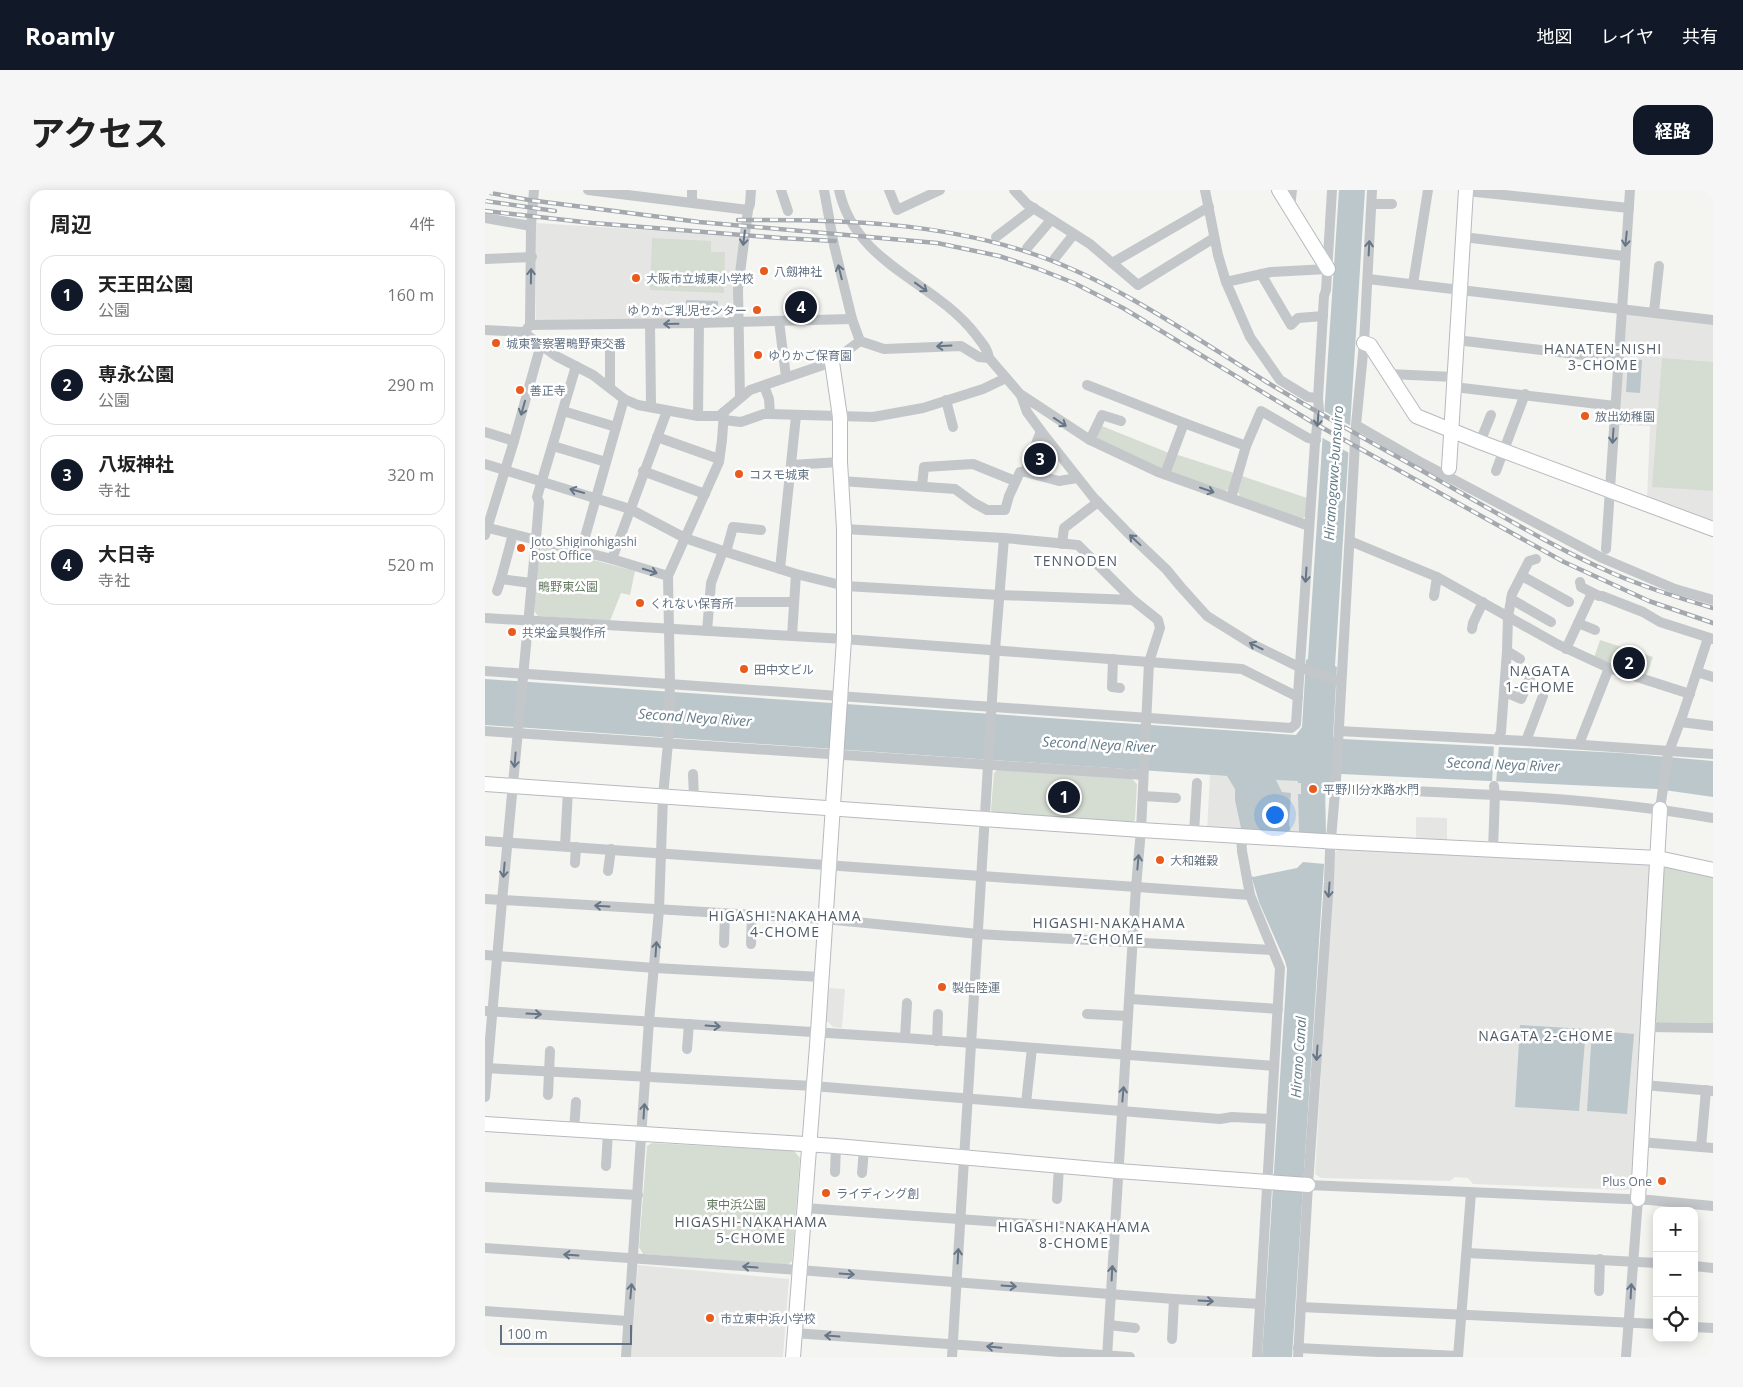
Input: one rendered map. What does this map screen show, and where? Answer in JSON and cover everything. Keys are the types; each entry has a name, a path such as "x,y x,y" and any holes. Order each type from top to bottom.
{"street":[{"path":"534,190 527,328 555,356 593,375 624,399 638,405 698,416 724,416 741,422 764,414 873,417 923,408 983,390 1006,378"},
{"path":"594,190 748,210"},
{"path":"740,398 737,289 751,190"},
{"path":"781,190 788,211"},
{"path":"824,190 834,245 852,319 860,341"},
{"path":"839,190 854,228 871,249 945,304 969,326 988,351 989,358 1020,394 1091,440 1165,474 1309,526"},
{"path":"889,190 897,210 940,190"},
{"path":"1013,190 1051,220 1090,244 1138,285 1215,238"},
{"path":"1205,190 1226,282 1250,337 1279,379 1308,396 1318,398"},
{"path":"1279,190 1328,269"},
{"path":"1290,208 1292,190"},
{"path":"485,671 522,677 992,711 1291,728 1296,724 1303,667 1309,526 1319,411 1318,398 1332,190"},
{"path":"1372,190 1365,337 1357,425 1340,681 1336,776 1329,842 1310,1158 1306,1185 1298,1353 1458,1357 1471,1193"},
{"path":"1413,284 1428,190"},
{"path":"1606,549 1624,256 1630,190"},
{"path":"1449,468 1466,191 1629,208"},
{"path":"1372,204 1392,204"},
{"path":"1112,263 1209,207"},
{"path":"997,237 1034,208"},
{"path":"485,218 531,226"},
{"path":"1027,248 1051,220"},
{"path":"1055,258 1074,234"},
{"path":"1463,236 1624,256"},
{"path":"485,259 532,257"},
{"path":"1654,312 1659,266"},
{"path":"1226,282 1271,272 1328,269"},
{"path":"1261,274 1291,325 1298,318 1323,316"},
{"path":"1368,279 1713,320"},
{"path":"485,330 852,319"},
{"path":"779,321 786,377"},
{"path":"698,416 699,323"},
{"path":"650,324 651,406"},
{"path":"1365,337 1416,416 1451,431 1713,529"},
{"path":"1456,340 1618,359"},
{"path":"860,341 884,349 961,346 979,357 989,358"},
{"path":"626,1357 649,1021 659,910 663,796 670,687 668,576 719,459 724,416 750,390 832,362 860,341"},
{"path":"541,344 514,441 486,530 536,539 668,576"},
{"path":"609,351 610,388"},
{"path":"793,1357 844,639 844,529 840,462 840,417 832,362"},
{"path":"485,1097 488,1012 497,956 536,539 539,502 537,497 576,366"},
{"path":"1389,374 1615,406"},
{"path":"1087,385 1246,446"},
{"path":"764,386 769,399 770,414"},
{"path":"1020,394 1027,412 1097,502 1166,569 1207,616 1252,644 1340,681"},
{"path":"1495,471 1525,394"},
{"path":"581,551 624,399"},
{"path":"946,400 953,427"},
{"path":"563,411 617,427"},
{"path":"612,559 667,411"},
{"path":"1231,498 1246,446 1261,411 1308,438 1316,440"},
{"path":"1091,440 1102,415 1121,421"},
{"path":"1480,442 1491,415"},
{"path":"780,569 796,416"},
{"path":"1165,474 1184,423"},
{"path":"1357,425 1423,463 1602,558 1675,589 1713,600"},
{"path":"1025,472 1041,431"},
{"path":"485,432 514,441"},
{"path":"657,437 719,459"},
{"path":"553,446 606,462"},
{"path":"791,464 840,462"},
{"path":"485,464 630,509 685,538 725,552 796,574 845,586 1133,600"},
{"path":"922,486 924,467 973,464 1015,481"},
{"path":"643,472 705,494"},
{"path":"841,481 955,489 987,510 1005,510 1020,472 1059,481 1077,478"},
{"path":"1062,544 1064,528 1097,502"},
{"path":"707,630 711,583 725,552 733,527 761,530"},
{"path":"844,529 1005,538 1078,545 1133,600 1158,620 1161,628 1149,662 1141,830 1121,1112 1107,1356"},
{"path":"497,591 513,534"},
{"path":"952,1357 966,1099 995,650 1005,538"},
{"path":"1350,541 1437,577 1566,649 1609,668 1690,694"},
{"path":"1497,740 1501,732 1505,692 1508,616 1511,599 1529,561 1536,559"},
{"path":"792,636 796,574"},
{"path":"1522,576 1569,602"},
{"path":"1434,596 1437,577"},
{"path":"501,579 531,583"},
{"path":"1580,582 1581,587 1643,612 1660,622 1710,638 1668,752 1660,809 1638,1199 1626,1357"},
{"path":"1566,649 1593,593"},
{"path":"1511,599 1551,622"},
{"path":"709,602 794,602"},
{"path":"1472,629 1483,602"},
{"path":"485,618 844,639 1242,669 1298,698"},
{"path":"1579,623 1595,630"},
{"path":"1507,651 1520,659"},
{"path":"1112,687 1113,659"},
{"path":"1579,744 1609,668"},
{"path":"1505,692 1524,700 1533,671"},
{"path":"1697,672 1713,677"},
{"path":"1525,741 1543,696"},
{"path":"1680,722 1713,726"},
{"path":"485,731 518,731 1143,774"},
{"path":"1338,734 1525,741 1713,754"},
{"path":"693,774 694,798"},
{"path":"1194,833 1197,783"},
{"path":"485,784 1241,837 1657,858 1713,870"},
{"path":"1334,788 1494,790 1660,809 1713,818"},
{"path":"568,790 571,847 575,863"},
{"path":"1493,850 1494,790"},
{"path":"1143,796 1176,798"},
{"path":"1241,837 1251,895 1281,968 1257,1357"},
{"path":"485,841 1251,895"},
{"path":"608,871 611,850"},
{"path":"485,899 825,919 978,934 1272,950"},
{"path":"724,943 725,914"},
{"path":"751,944 752,916"},
{"path":"485,955 655,968 821,977"},
{"path":"1129,999 1278,1009"},
{"path":"905,1038 907,1003"},
{"path":"488,1012 905,1038 1274,1066"},
{"path":"937,1041 938,1014"},
{"path":"1087,1014 1129,1016"},
{"path":"687,1049 689,1024"},
{"path":"1648,1027 1713,1028"},
{"path":"1026,1103 1032,1048"},
{"path":"548,1094 550,1051"},
{"path":"486,1068 813,1086 1220,1119 1232,1117 1271,1119"},
{"path":"1645,1085 1709,1090 1701,1148"},
{"path":"574,1130 576,1102"},
{"path":"485,1124 836,1146 1118,1171 1306,1185 1638,1199 1713,1206"},
{"path":"606,1166 608,1132"},
{"path":"1640,1142 1713,1148"},
{"path":"835,1172 836,1146"},
{"path":"862,1173 864,1149"},
{"path":"1057,1199 1059,1166"},
{"path":"485,1187 638,1195"},
{"path":"804,1208 1115,1230"},
{"path":"485,1248 1259,1304"},
{"path":"1467,1253 1653,1263"},
{"path":"1599,1290 1600,1259"},
{"path":"1698,1266 1713,1268"},
{"path":"1172,1339 1174,1299"},
{"path":"1301,1307 1653,1324"},
{"path":"485,1311 628,1321"},
{"path":"1109,1326 1135,1328"},
{"path":"1698,1327 1713,1328"},
{"path":"794,1333 1130,1357"}],"shaded area":[{"name":"大阪市立城東小学校","path":"536,223 742,236 730,320 536,322"},
{"path":"1629,314 1713,325 1713,523 1647,499 1650,426 1619,425 1625,316"},
{"path":"1210,775 1298,781 1325,787 1325,784 1332,785 1331,797 1324,796 1325,792 1301,791 1299,835 1207,830"},
{"path":"1416,817 1447,818 1447,840 1416,839"},
{"path":"1339,849 1644,862 1652,867 1631,1188 1627,1190 1473,1184 1468,1178 1455,1177 1450,1181 1321,1178 1315,1174 1334,853"},
{"path":"828,988 845,989 842,1028 833,1027 826,1020"},
{"name":"市立東中浜小学校","path":"638,1265 789,1279 783,1357 631,1357"}],"green space":[{"path":"652,238 711,241 711,252 725,252 724,293 650,290"},
{"path":"1662,358 1713,362 1713,491 1652,487"},
{"path":"1102,426 1169,453 1163,467 1160,469 1098,440 1096,436"},
{"path":"1175,454 1234,473 1230,489 1225,491 1170,473"},
{"path":"1242,476 1307,498 1306,516 1302,519 1240,496 1238,492"},
{"name":"鴫野東公園","path":"544,547 635,571 630,595 621,593 610,621 538,616 534,611 540,550"},
{"path":"1600,640 1653,657 1646,676 1594,658"},
{"path":"998,769 1132,779 1137,784 1135,820 1130,824 995,814 991,810 994,773"},
{"path":"1669,865 1713,876 1713,1023 1657,1022 1654,1018 1664,869"},
{"name":"東中浜公園","path":"652,1143 794,1151 800,1158 792,1261 788,1265 643,1254 639,1247 647,1146"}],"water":[{"path":"1339,190 1365,190 1335,666 1337,667 1333,737 1621,753 1713,761 1713,797 1657,789 1341,774 1331,783 1325,785 1326,834 1292,1357 1262,1357 1287,969 1259,902 1251,875 1235,800 1235,789 1227,776 485,725 485,679 1296,735 1302,727 1306,660 1308,659","holes":["1276,780 1298,781 1298,783 1301,783 1301,794 1298,794 1299,832 1297,864 1289,824 1291,793 1282,792"]},
{"path":"686,300 718,301 718,315 686,314"},
{"path":"1628,359 1642,360 1640,393 1626,392"},
{"path":"1520,1025 1586,1029 1579,1111 1515,1107"},
{"path":"1592,1030 1634,1034 1627,1114 1587,1111"}],"pier":[{"path":"1322,410 1353,427 1351,454 1321,437"},
{"path":"1494,744 1499,745 1496,784 1492,784"},
{"path":"1328,833 1325,864 1303,862 1297,868 1253,877 1251,875 1245,847 1248,843 1294,835 1296,846 1297,835 1324,837"}],"railway":[{"path":"485,192 529,200 699,222 937,243 999,256 1036,268 1074,283 1123,308 1312,422 1564,562 1649,601 1713,623"},
{"path":"485,201 555,211"},
{"path":"485,211 592,223 835,241"},
{"path":"738,220 814,220 928,229 966,236 1039,256 1098,281 1127,296 1309,407 1547,541 1624,578 1713,608"}],"place":[{"name":"八劔神社","path":"764,271"},
{"name":"大阪市立城東小学校","path":"636,278"},
{"name":"大日寺","path":"801,307"},
{"name":"ゆりかご乳児センター","path":"757,310"},
{"name":"城東警察署鴫野東交番","path":"496,343"},
{"name":"ゆりかご保育園","path":"758,355"},
{"name":"善正寺","path":"520,390"},
{"name":"放出幼稚園","path":"1585,416"},
{"name":"八坂神社","path":"1040,459"},
{"name":"コスモ城東","path":"739,474"},
{"name":"Joto Shiginohigashi Post Office","path":"521,548"},
{"name":"くれない保育所","path":"640,603"},
{"name":"共栄金具製作所","path":"512,632"},
{"name":"専永公園","path":"1629,663"},
{"name":"田中文ビル","path":"744,669"},
{"name":"平野川分水路水門","path":"1313,789"},
{"name":"天王田公園","path":"1064,797"},
{"name":"大和雑穀","path":"1160,860"},
{"name":"製缶陸運","path":"942,987"},
{"name":"Plus One","path":"1662,1181"},
{"name":"ライディング創","path":"826,1193"},
{"name":"市立東中浜小学校","path":"710,1318"}],"district":[{"name":"HANATEN-NISHI 3-CHOME","path":"1603,356"},
{"name":"TENNODEN","path":"1076,560"},
{"name":"NAGATA 1-CHOME","path":"1540,678"},
{"name":"HIGASHI-NAKAHAMA 4-CHOME","path":"785,924"},
{"name":"HIGASHI-NAKAHAMA 7-CHOME","path":"1109,930"},
{"name":"NAGATA 2-CHOME","path":"1546,1035"},
{"name":"HIGASHI-NAKAHAMA 5-CHOME","path":"751,1230"},
{"name":"HIGASHI-NAKAHAMA 8-CHOME","path":"1074,1234"}],"water label":[{"name":"Hiranogawa-bunsuiro","path":"1333,473"},
{"name":"Second Neya River","path":"695,717"},
{"name":"Second Neya River","path":"1099,744"},
{"name":"Second Neya River","path":"1503,764"},
{"name":"Hirano Canal","path":"1298,1057"}]}
